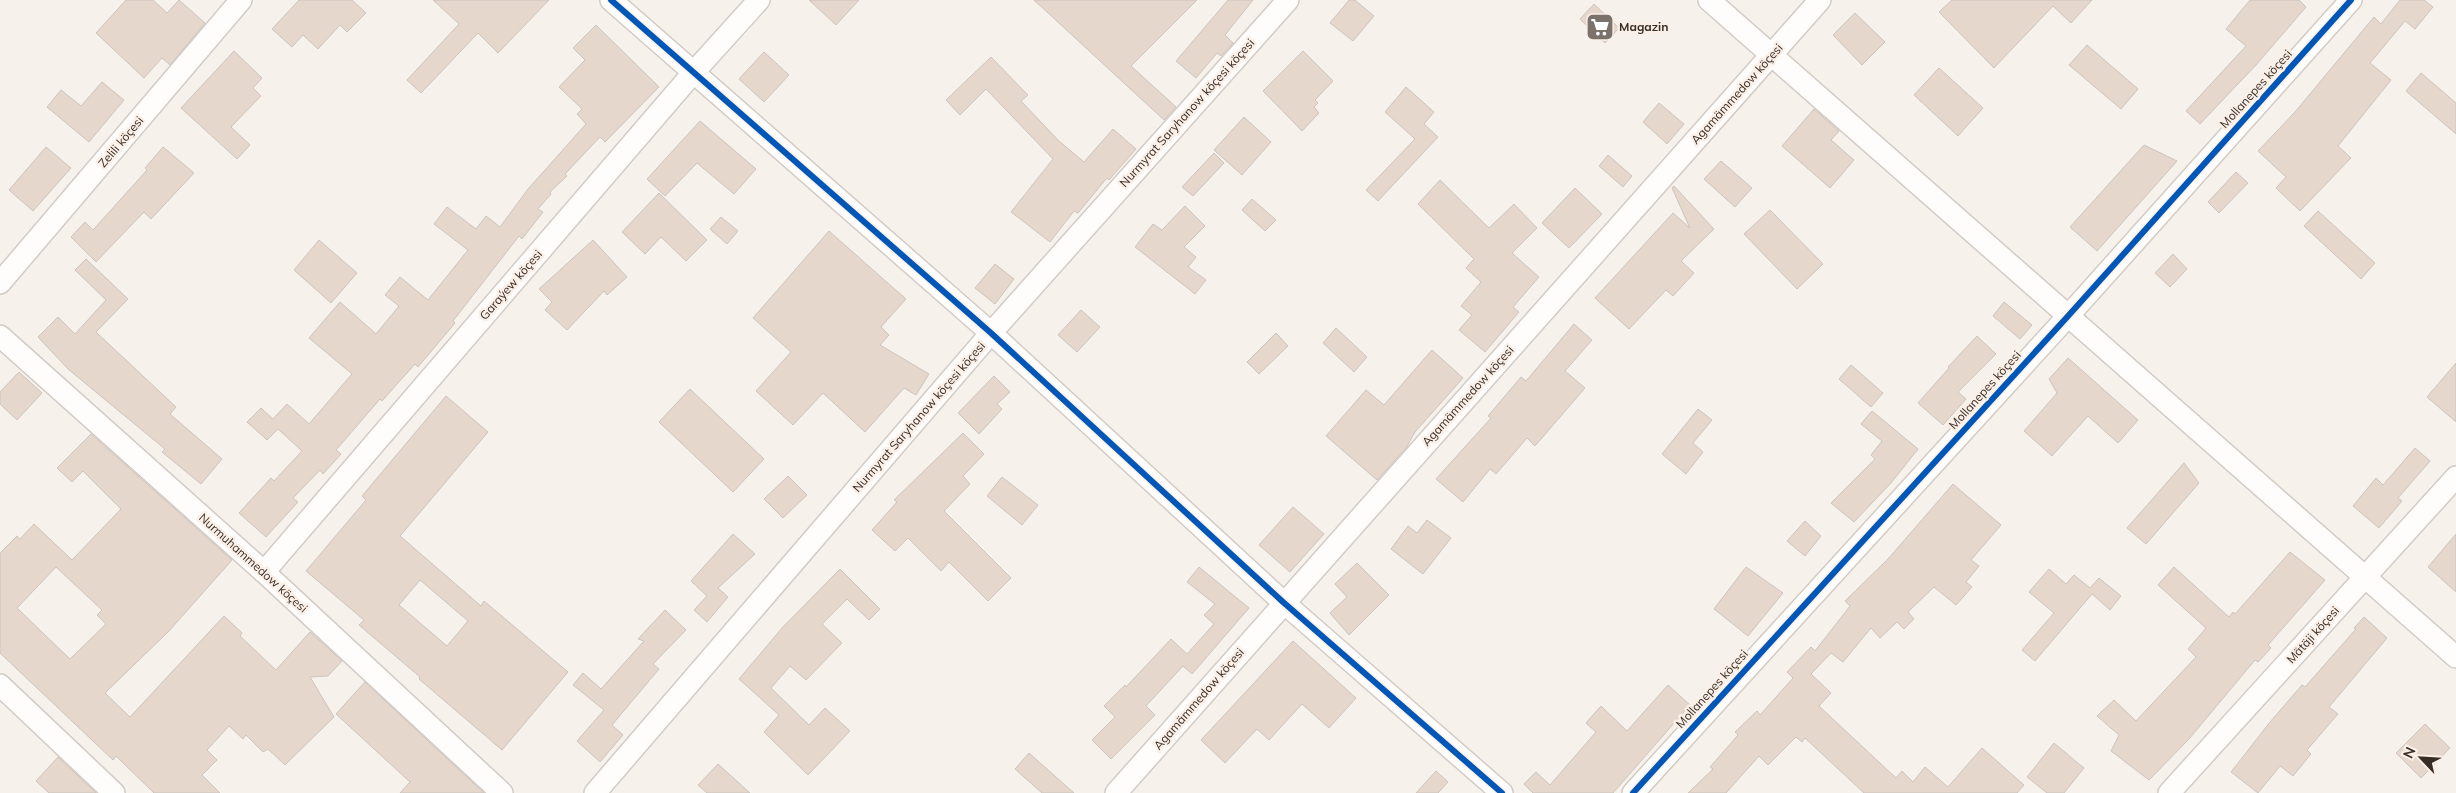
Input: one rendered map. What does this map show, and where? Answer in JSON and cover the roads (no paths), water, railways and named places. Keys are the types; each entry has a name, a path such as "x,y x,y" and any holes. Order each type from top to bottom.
{"street":[{"name":"Zelili köçesi","path":"0,284 241,0"},
{"path":"611,0 991,333 1284,602 1502,793"},
{"name":"Garaýew köçesi","path":"264,572 694,73 760,0"},
{"name":"Nurmyrat Saryhanow köçesi köçesi","path":"595,793 991,333 1288,0"},
{"path":"1709,0 1773,54 2456,656"},
{"name":"Agamämmedow köçesi","path":"1116,793 1820,0"},
{"name":"Mollanepes köçesi","path":"1633,793 2068,315 2351,0"},
{"name":"Nurmuhammedow köçesi","path":"0,336 264,572 502,793"},
{"name":"Mätäji köçesi","path":"2169,793 2456,477"},
{"path":"0,685 114,793"}],"place":[{"name":"Magazin","path":"1600,27"}]}
